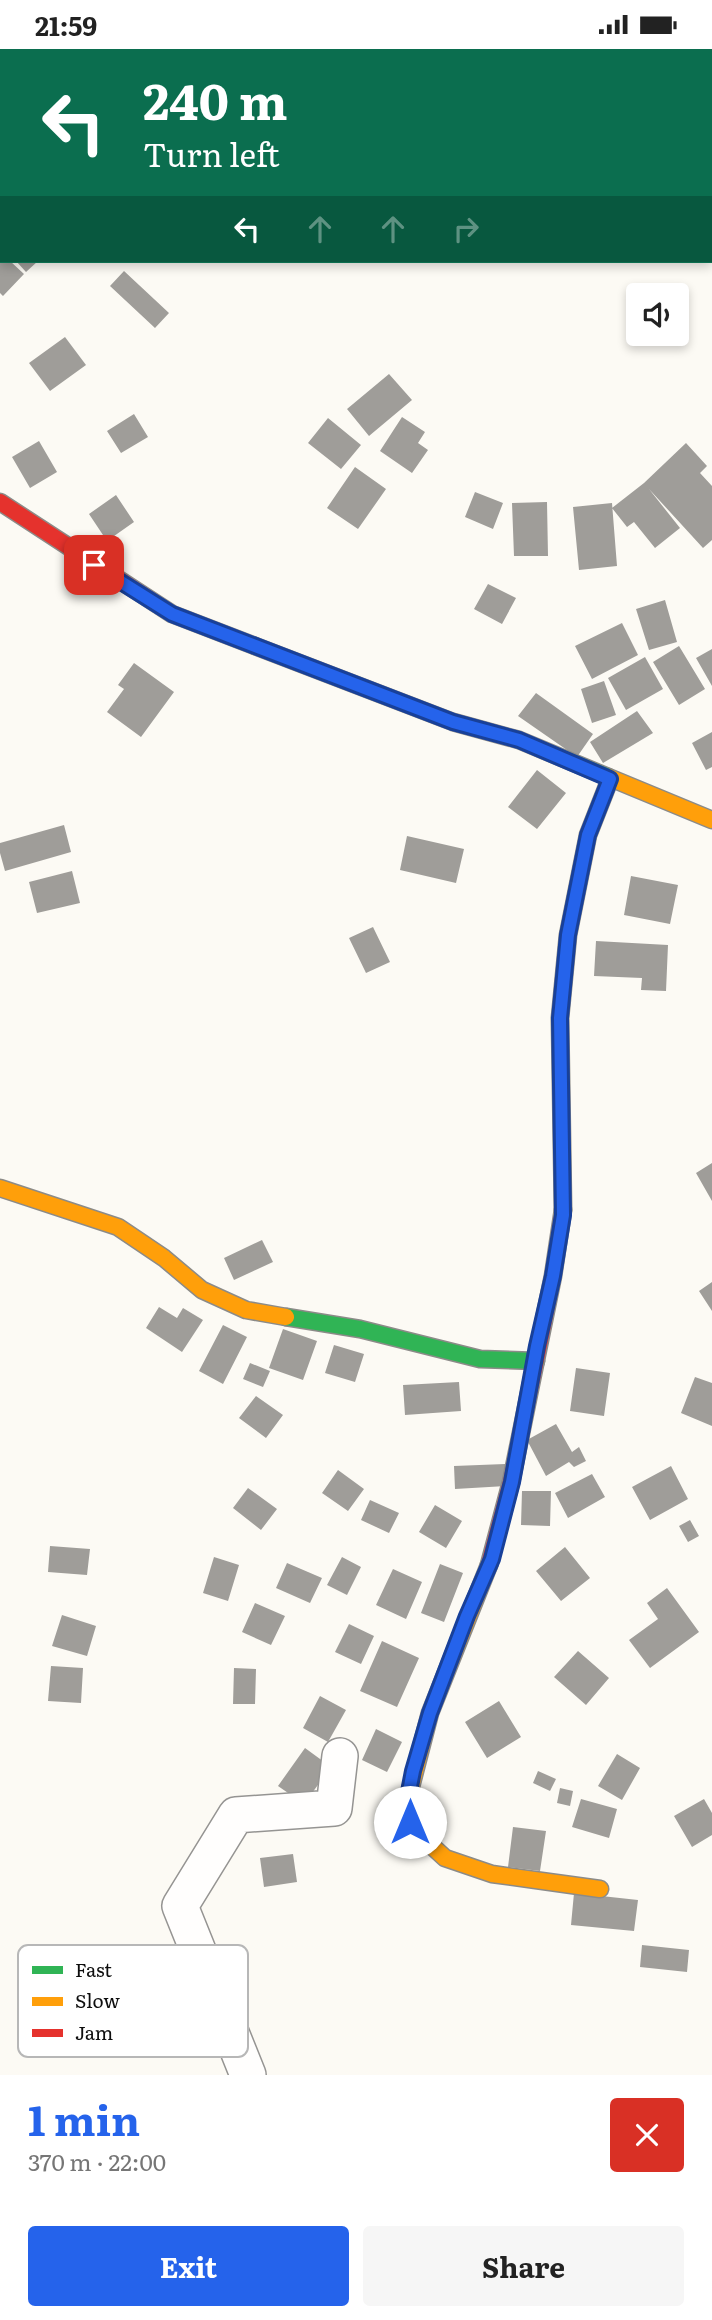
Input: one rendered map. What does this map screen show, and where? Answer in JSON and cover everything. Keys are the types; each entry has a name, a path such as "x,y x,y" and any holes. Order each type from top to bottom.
{"street":[{"path":"0,502 172,614 453,722 519,740 712,820"},
{"path":"600,1889 492,1874 445,1859 419,1835 410,1822 407,1802 430,1713 492,1559 512,1482 553,1276 563,1215 560,1018 568,935 588,835 610,779"},
{"path":"0,1188 118,1227 164,1258 202,1290 246,1310 360,1329 480,1359 536,1361"},
{"path":"196,1945 180,1906 236,1815 334,1808 340,1756"},
{"path":"241,2057 248,2075"}],"building":[{"path":"0,263 12,263 24,274 3,296 0,293"},
{"path":"18,263 36,263 26,272"},
{"path":"124,271 169,313 155,328 110,286"},
{"path":"65,337 86,365 50,391 29,363"},
{"path":"389,374 412,400 369,436 347,409"},
{"path":"134,414 148,437 121,453 107,431"},
{"path":"402,417 425,432 418,443 428,450 412,473 380,451"},
{"path":"328,418 361,445 341,469 308,443"},
{"path":"39,441 57,472 30,488 12,457"},
{"path":"686,443 707,466 700,473 712,486 712,540 703,548 649,489 680,528 655,548 634,522 627,527 612,508 644,483"},
{"path":"355,467 386,489 358,529 327,508"},
{"path":"475,492 503,503 493,529 465,517"},
{"path":"116,495 134,522 107,541 89,514"},
{"path":"547,502 548,556 514,556 512,503"},
{"path":"612,503 617,566 579,570 573,507"},
{"path":"488,584 516,598 502,624 474,609"},
{"path":"665,600 677,642 649,650 636,609"},
{"path":"622,623 638,655 592,679 575,646"},
{"path":"679,646 705,689 679,705 653,662"},
{"path":"712,649 712,686 696,658"},
{"path":"645,657 663,689 626,710 608,678"},
{"path":"134,663 174,692 141,737 107,712 124,689 118,685"},
{"path":"604,681 616,715 592,723 581,689"},
{"path":"536,693 593,734 577,757 518,716"},
{"path":"637,711 653,733 603,763 590,742"},
{"path":"712,732 712,767 706,770 692,743"},
{"path":"537,770 566,793 537,829 508,807"},
{"path":"64,825 71,852 5,871 0,843"},
{"path":"407,836 464,849 456,883 400,870"},
{"path":"72,871 80,903 37,913 29,882"},
{"path":"631,876 678,885 670,924 624,915"},
{"path":"373,927 390,962 366,973 349,938"},
{"path":"596,941 668,945 666,991 641,990 642,978 594,976"},
{"path":"712,1163 712,1201 696,1173"},
{"path":"262,1240 273,1262 234,1280 224,1258"},
{"path":"712,1282 712,1311 699,1291"},
{"path":"159,1307 177,1318 183,1308 203,1320 182,1352 146,1328"},
{"path":"223,1325 247,1337 223,1384 199,1371"},
{"path":"283,1329 317,1341 303,1380 269,1368"},
{"path":"334,1345 364,1354 355,1382 325,1373"},
{"path":"250,1363 270,1371 263,1387 243,1379"},
{"path":"576,1368 610,1373 604,1416 570,1411"},
{"path":"695,1377 712,1383 712,1426 681,1413"},
{"path":"459,1382 461,1411 405,1415 403,1385"},
{"path":"256,1396 283,1415 266,1438 239,1418"},
{"path":"556,1424 572,1452 579,1447 586,1461 574,1467 569,1462 546,1476 527,1440"},
{"path":"505,1464 506,1486 455,1489 454,1466"},
{"path":"671,1466 688,1499 650,1520 632,1487"},
{"path":"338,1470 364,1489 348,1511 322,1493"},
{"path":"592,1474 605,1497 568,1518 555,1493"},
{"path":"248,1488 277,1509 261,1530 233,1508"},
{"path":"522,1491 551,1491 550,1526 521,1525"},
{"path":"370,1500 399,1513 389,1533 361,1520"},
{"path":"435,1505 462,1521 446,1548 419,1532"},
{"path":"690,1520 699,1536 688,1542 679,1526"},
{"path":"50,1546 90,1549 87,1575 48,1572"},
{"path":"565,1547 590,1578 561,1601 536,1571"},
{"path":"214,1557 239,1565 228,1601 203,1593"},
{"path":"342,1557 361,1567 347,1595 327,1585"},
{"path":"287,1563 322,1578 310,1603 276,1588"},
{"path":"440,1564 463,1573 444,1622 421,1613"},
{"path":"393,1569 422,1582 406,1619 376,1605"},
{"path":"667,1588 699,1632 650,1668 629,1640 658,1619 647,1603"},
{"path":"255,1603 285,1616 271,1645 242,1632"},
{"path":"62,1615 96,1626 87,1656 52,1646"},
{"path":"349,1624 374,1636 361,1664 335,1652"},
{"path":"382,1641 419,1658 397,1707 360,1691"},
{"path":"578,1651 609,1678 586,1705 554,1677"},
{"path":"51,1666 83,1668 81,1703 48,1701"},
{"path":"234,1668 256,1669 255,1704 233,1704"},
{"path":"320,1696 346,1710 328,1742 303,1728"},
{"path":"499,1701 521,1737 487,1758 465,1722"},
{"path":"376,1729 402,1742 387,1772 362,1760"},
{"path":"305,1748 331,1767 304,1804 278,1786"},
{"path":"617,1754 640,1768 622,1800 598,1786"},
{"path":"538,1771 556,1779 550,1791 533,1783"},
{"path":"560,1788 573,1791 570,1806 557,1803"},
{"path":"581,1799 617,1809 609,1838 572,1827"},
{"path":"704,1799 712,1813 712,1835 692,1847 674,1816"},
{"path":"513,1827 546,1831 540,1871 508,1867"},
{"path":"293,1854 297,1882 264,1887 260,1858"},
{"path":"574,1893 638,1900 634,1931 571,1925"},
{"path":"642,1945 689,1950 687,1972 640,1967"}],"traffic: fast":[{"path":"255,646 453,722 519,740 608,777"},
{"path":"563,1210 560,1018 568,935 588,835 610,779"},
{"path":"286,1317 360,1329 480,1359 536,1361"}],"traffic: slow":[{"path":"608,777 712,820"},
{"path":"0,1188 118,1227 164,1258 202,1290 246,1310 286,1317"},
{"path":"489,1565 430,1713 407,1802 410,1822 445,1858 492,1874 600,1889"}],"traffic: jam":[{"path":"0,502 172,614 255,646"},
{"path":"489,1565 511,1482 553,1276 563,1210"}],"route":[{"path":"94,565 172,614 453,722 519,740 610,779 588,835 568,935 560,1018 563,1215 553,1276 519,1436 512,1482 492,1559 430,1713 407,1802 410,1822"}]}
